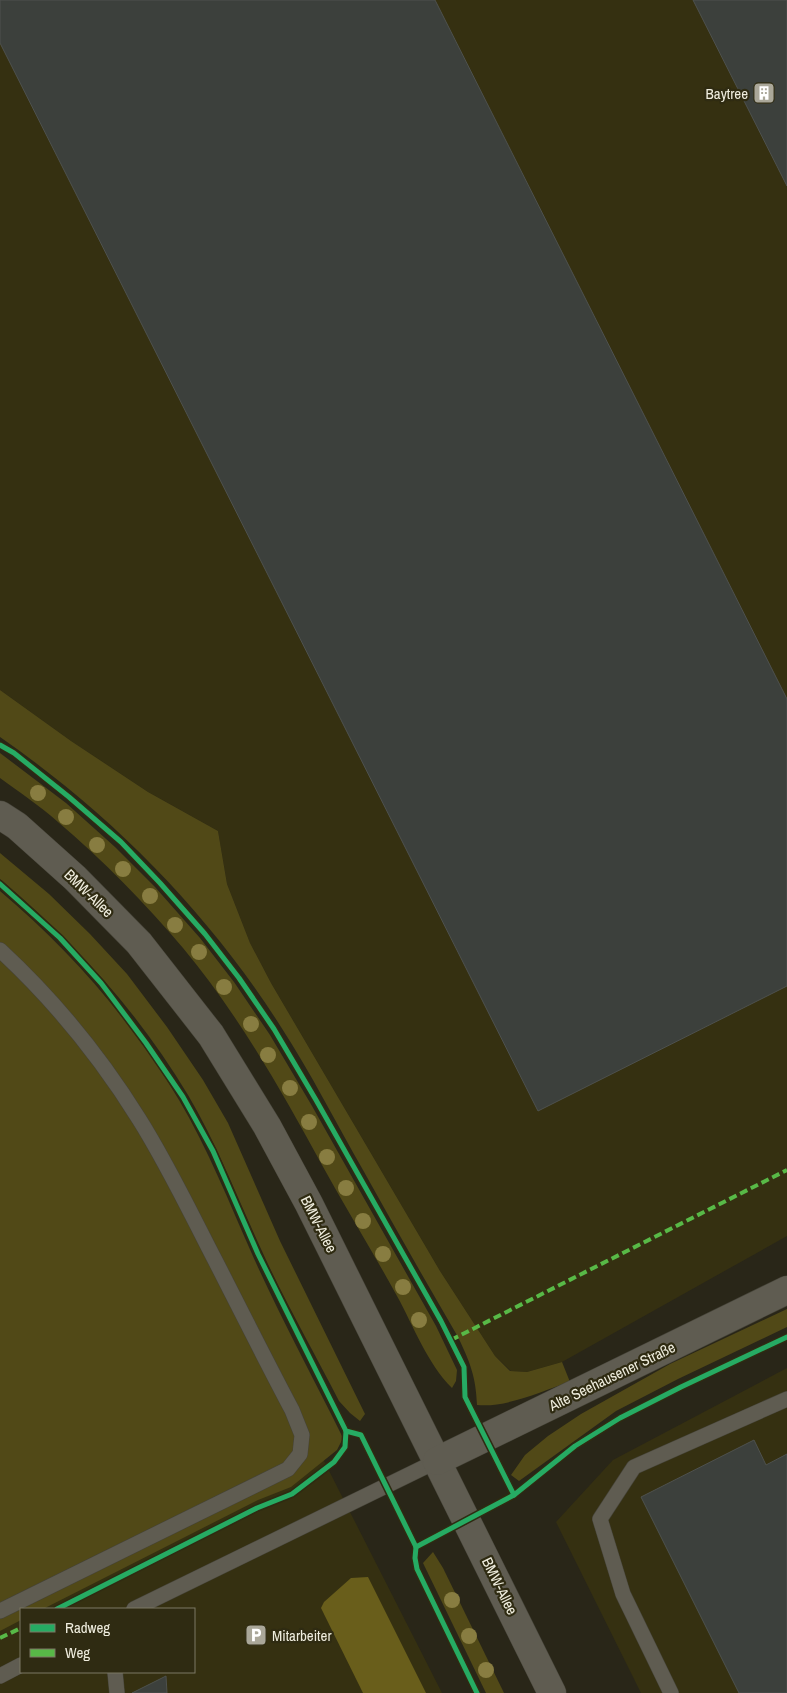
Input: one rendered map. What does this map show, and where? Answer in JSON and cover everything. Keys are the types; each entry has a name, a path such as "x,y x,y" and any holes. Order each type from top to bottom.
{"main road":[{"name":"BMW-Allee","path":"0,814 17,826 76,878 140,943 211,1035 267,1126 309,1204 552,1693"},
{"name":"Alte Seehausener Straße","path":"437,1461 787,1290"}],"lane":[{"path":"0,950 66,1019 138,1118 172,1176 292,1410 302,1435 300,1454 288,1469 0,1611"},
{"path":"671,1693 623,1594 600,1519 634,1467 787,1399"},
{"path":"136,1608 437,1461"},
{"path":"0,1676 20,1666"},
{"path":"115,1673 117,1693"}],"shaded area":[{"name":"Baytree","path":"0,0 787,0 787,1236 562,1362 527,1372 511,1371 495,1356 440,1271 271,983 250,943 227,884 218,831 148,792 71,741 0,690"},
{"path":"0,690 71,741 148,792 218,831 227,884 250,943 271,983 440,1271 495,1356 510,1371 527,1372 562,1362 570,1382 500,1404 477,1405 472,1370 458,1337 313,1080 253,985 190,905 155,868 81,799 0,737"},
{"path":"0,753 66,803 115,847 155,887 200,938 234,982 270,1035 312,1106 436,1326 457,1370 456,1381 452,1388 428,1356 388,1280 291,1109 258,1053 222,999 183,948 123,882 51,816 0,778"},
{"path":"0,853 49,894 127,974 167,1027 203,1080 228,1123 280,1241 365,1414 360,1421 339,1401 270,1268 208,1132 169,1065 148,1035 103,979 53,927 0,879"},
{"path":"0,891 51,937 75,962 120,1015 161,1071 199,1137 274,1301 343,1438 337,1450 291,1487 258,1500 45,1608 20,1608 20,1621 0,1631"},
{"path":"0,940 322,1457 442,1693 0,1693"},
{"path":"787,1309 787,1327 616,1411 519,1481 511,1475 525,1455 548,1436 581,1414 670,1364"},
{"path":"787,1368 787,1693 641,1693 556,1522 613,1460"},
{"path":"433,1552 443,1568 504,1693 486,1693 423,1563"},
{"path":"368,1577 426,1693 363,1693 321,1608 324,1602 351,1578"}],"building":[{"path":"0,0 435,0 787,699 787,986 538,1111 0,43"},
{"name":"Baytree","path":"693,0 787,0 787,186"},
{"path":"754,1440 766,1465 787,1454 787,1693 739,1693 641,1497"},
{"path":"166,1676 167,1693 132,1693"}],"marked path":[{"path":"451,1340 787,1170"},
{"path":"0,1638 20,1628"}],"cycle path":[{"path":"0,745 14,753 69,797 121,842 205,934 239,978 274,1029 441,1321 464,1367 465,1397 514,1495"},
{"path":"0,884 60,938 101,983 183,1097 213,1151 258,1254 346,1431 361,1435 416,1547 417,1569 477,1693"},
{"path":"416,1547 514,1495 575,1446 620,1418 787,1337"},
{"path":"59,1608 257,1508 292,1494 334,1462 345,1447 346,1431"}],"place":[{"name":"Baytree","path":"764,93"},
{"name":"Mitarbeiter","path":"256,1635"}]}
